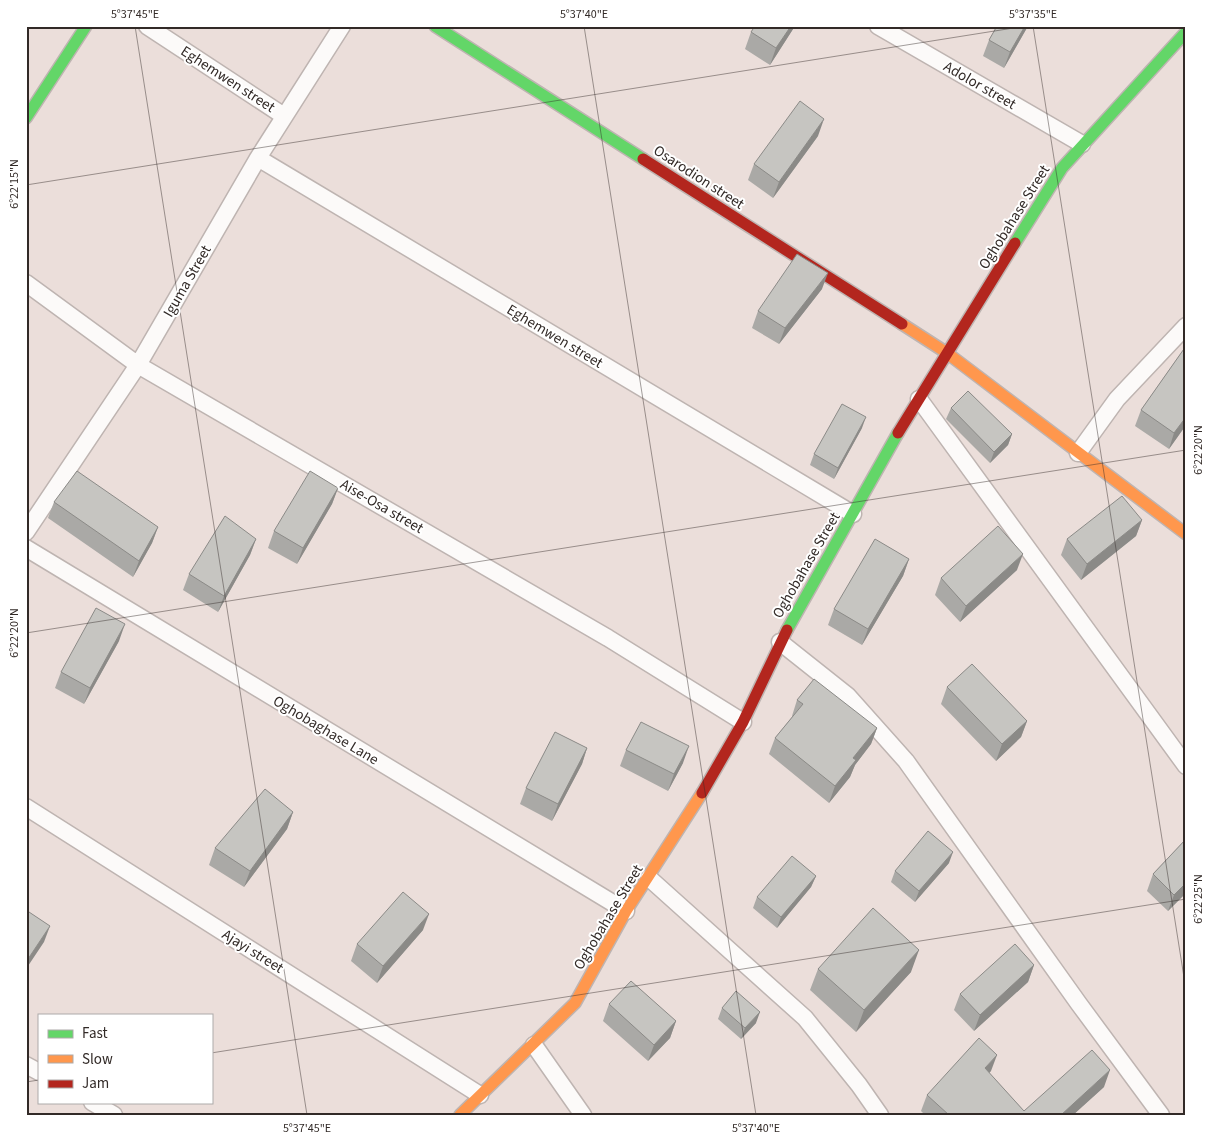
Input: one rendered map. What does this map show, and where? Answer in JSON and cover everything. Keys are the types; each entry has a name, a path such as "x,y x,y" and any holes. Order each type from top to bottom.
{"street":[{"path":"26,118 86,26"},
{"name":"Eghemwen street","path":"147,26 284,116"},
{"name":"Iguma Street","path":"26,532 138,365 258,158 342,26"},
{"name":"Osarodion street","path":"435,26 947,353 1186,534"},
{"name":"Adolor street","path":"878,26 1082,144"},
{"name":"Oghobahase Street","path":"460,1115 575,1003 626,911 707,786 743,722 780,642 919,399 1062,168 1186,32"},
{"name":"Eghemwen street","path":"258,158 853,514"},
{"name":"Aise-Osa street","path":"26,283 138,365 608,638 743,722"},
{"path":"1078,452 1117,399 1186,326"},
{"path":"919,399 1186,766"},
{"name":"Oghobaghase Lane","path":"26,548 626,911"},
{"path":"780,642 848,696 906,761 1078,1004 1161,1115"},
{"name":"Ajayi street","path":"26,807 480,1095"},
{"path":"649,878 805,1018 859,1085 880,1115"},
{"path":"534,1045 583,1115"},
{"path":"26,1065 38,1071"},
{"path":"95,1104 114,1115"}],"building":[{"path":"755,26 791,26 776,48 751,32"},
{"path":"997,26 1025,26 1010,52 989,40"},
{"path":"800,101 824,119 779,182 754,164"},
{"path":"797,254 828,273 785,328 758,311"},
{"path":"1186,346 1186,417 1174,433 1141,410"},
{"path":"968,391 1012,434 994,452 951,408"},
{"path":"842,404 866,417 838,468 814,454"},
{"path":"77,471 158,527 139,561 54,502"},
{"path":"310,471 338,488 303,548 274,531"},
{"path":"1122,496 1142,520 1087,564 1067,539"},
{"path":"225,516 256,539 224,596 189,574"},
{"path":"998,526 1023,554 966,606 941,578"},
{"path":"875,539 909,559 868,629 834,609"},
{"path":"96,608 125,624 90,688 61,672"},
{"path":"972,664 1027,721 1002,744 947,687"},
{"path":"814,679 877,728 853,758 856,760 835,786 775,738 803,704 797,700"},
{"path":"641,722 689,746 674,774 626,750"},
{"path":"555,732 587,748 558,804 526,788"},
{"path":"265,789 293,812 250,871 215,848"},
{"path":"928,831 953,852 919,891 895,871"},
{"path":"1186,839 1186,883 1174,895 1153,874"},
{"path":"792,856 816,876 781,917 757,897"},
{"path":"403,892 429,914 383,966 357,944"},
{"path":"873,908 919,950 864,1010 818,969"},
{"path":"26,910 50,926 26,962"},
{"path":"1015,944 1034,965 980,1015 960,994"},
{"path":"631,981 676,1021 654,1045 609,1004"},
{"path":"736,991 760,1012 745,1028 722,1008"},
{"path":"979,1038 997,1055 985,1068 1024,1111 1092,1050 1110,1070 1061,1115 949,1115 927,1095"}],"traffic: fast":[{"path":"26,118 86,26"},
{"path":"435,26 643,159"},
{"path":"1015,243 1062,168 1186,32"},
{"path":"787,630 898,433"}],"traffic: slow":[{"path":"902,324 947,353 1186,534"},
{"path":"460,1115 575,1003 626,911 702,793"}],"traffic: jam":[{"path":"643,159 902,324"},
{"path":"898,433 1015,243"},
{"path":"702,793 743,722 787,630"}]}
